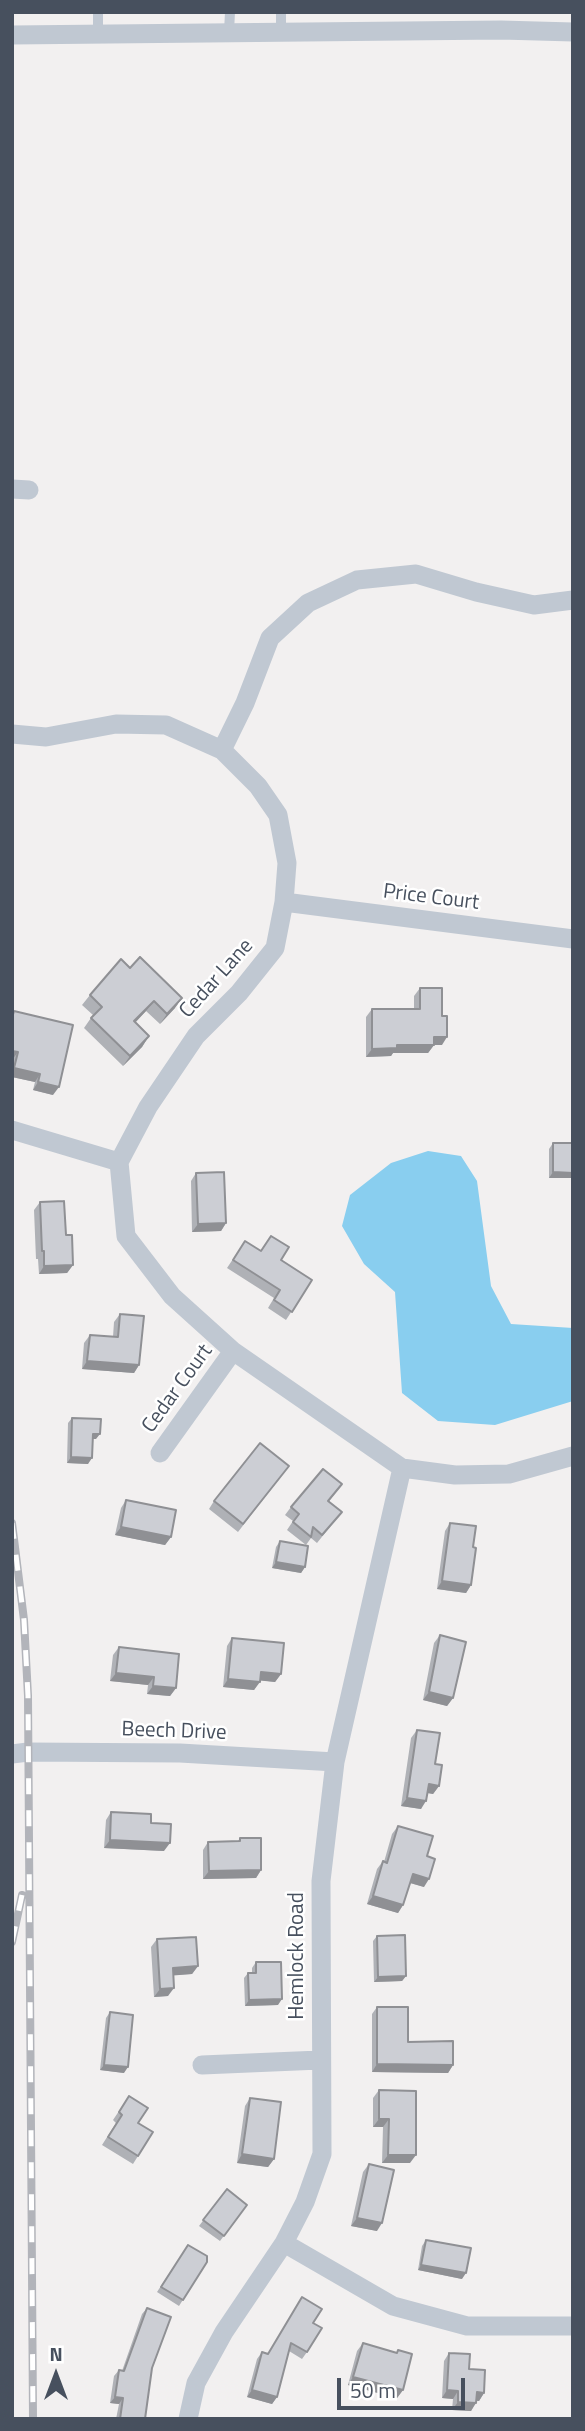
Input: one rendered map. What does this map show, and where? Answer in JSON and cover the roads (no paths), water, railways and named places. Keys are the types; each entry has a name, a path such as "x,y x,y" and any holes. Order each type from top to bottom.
{"street":[{"path":"12,34 98,33 230,22 573,32"},
{"path":"222,750 245,703 270,638 308,603 357,580 416,574 476,592 534,604 573,600"},
{"name":"Cedar Lane","path":"12,734 46,737 116,724 166,725 222,750 258,786 278,815 287,863 284,902 275,948 239,993 196,1036 148,1107 120,1162"},
{"name":"Price Court","path":"284,902 573,939"},
{"path":"12,1130 120,1162 126,1236 172,1296 233,1351 401,1468 455,1475 509,1474 573,1456"},
{"name":"Cedar Court","path":"160,1453 233,1351"},
{"name":"Hemlock Road","path":"188,2419 196,2383 224,2332 284,2243 305,2202 322,2154 321,1881 335,1762 401,1468"},
{"name":"Beech Drive","path":"12,1754 180,1753 335,1762"},
{"path":"202,2065 320,2060"},
{"path":"284,2243 393,2306 467,2326 573,2326"}],"lane":[{"path":"98,12 98,33"}],"water":[{"path":"428,1151 461,1156 477,1181 491,1286 511,1324 573,1328 573,1401 495,1425 438,1421 402,1393 395,1292 364,1264 342,1226 350,1195 391,1163"}],"railway":[{"path":"12,1523 24,1620 28,1696 33,2419"},
{"path":"12,1942 22,1895"}]}
